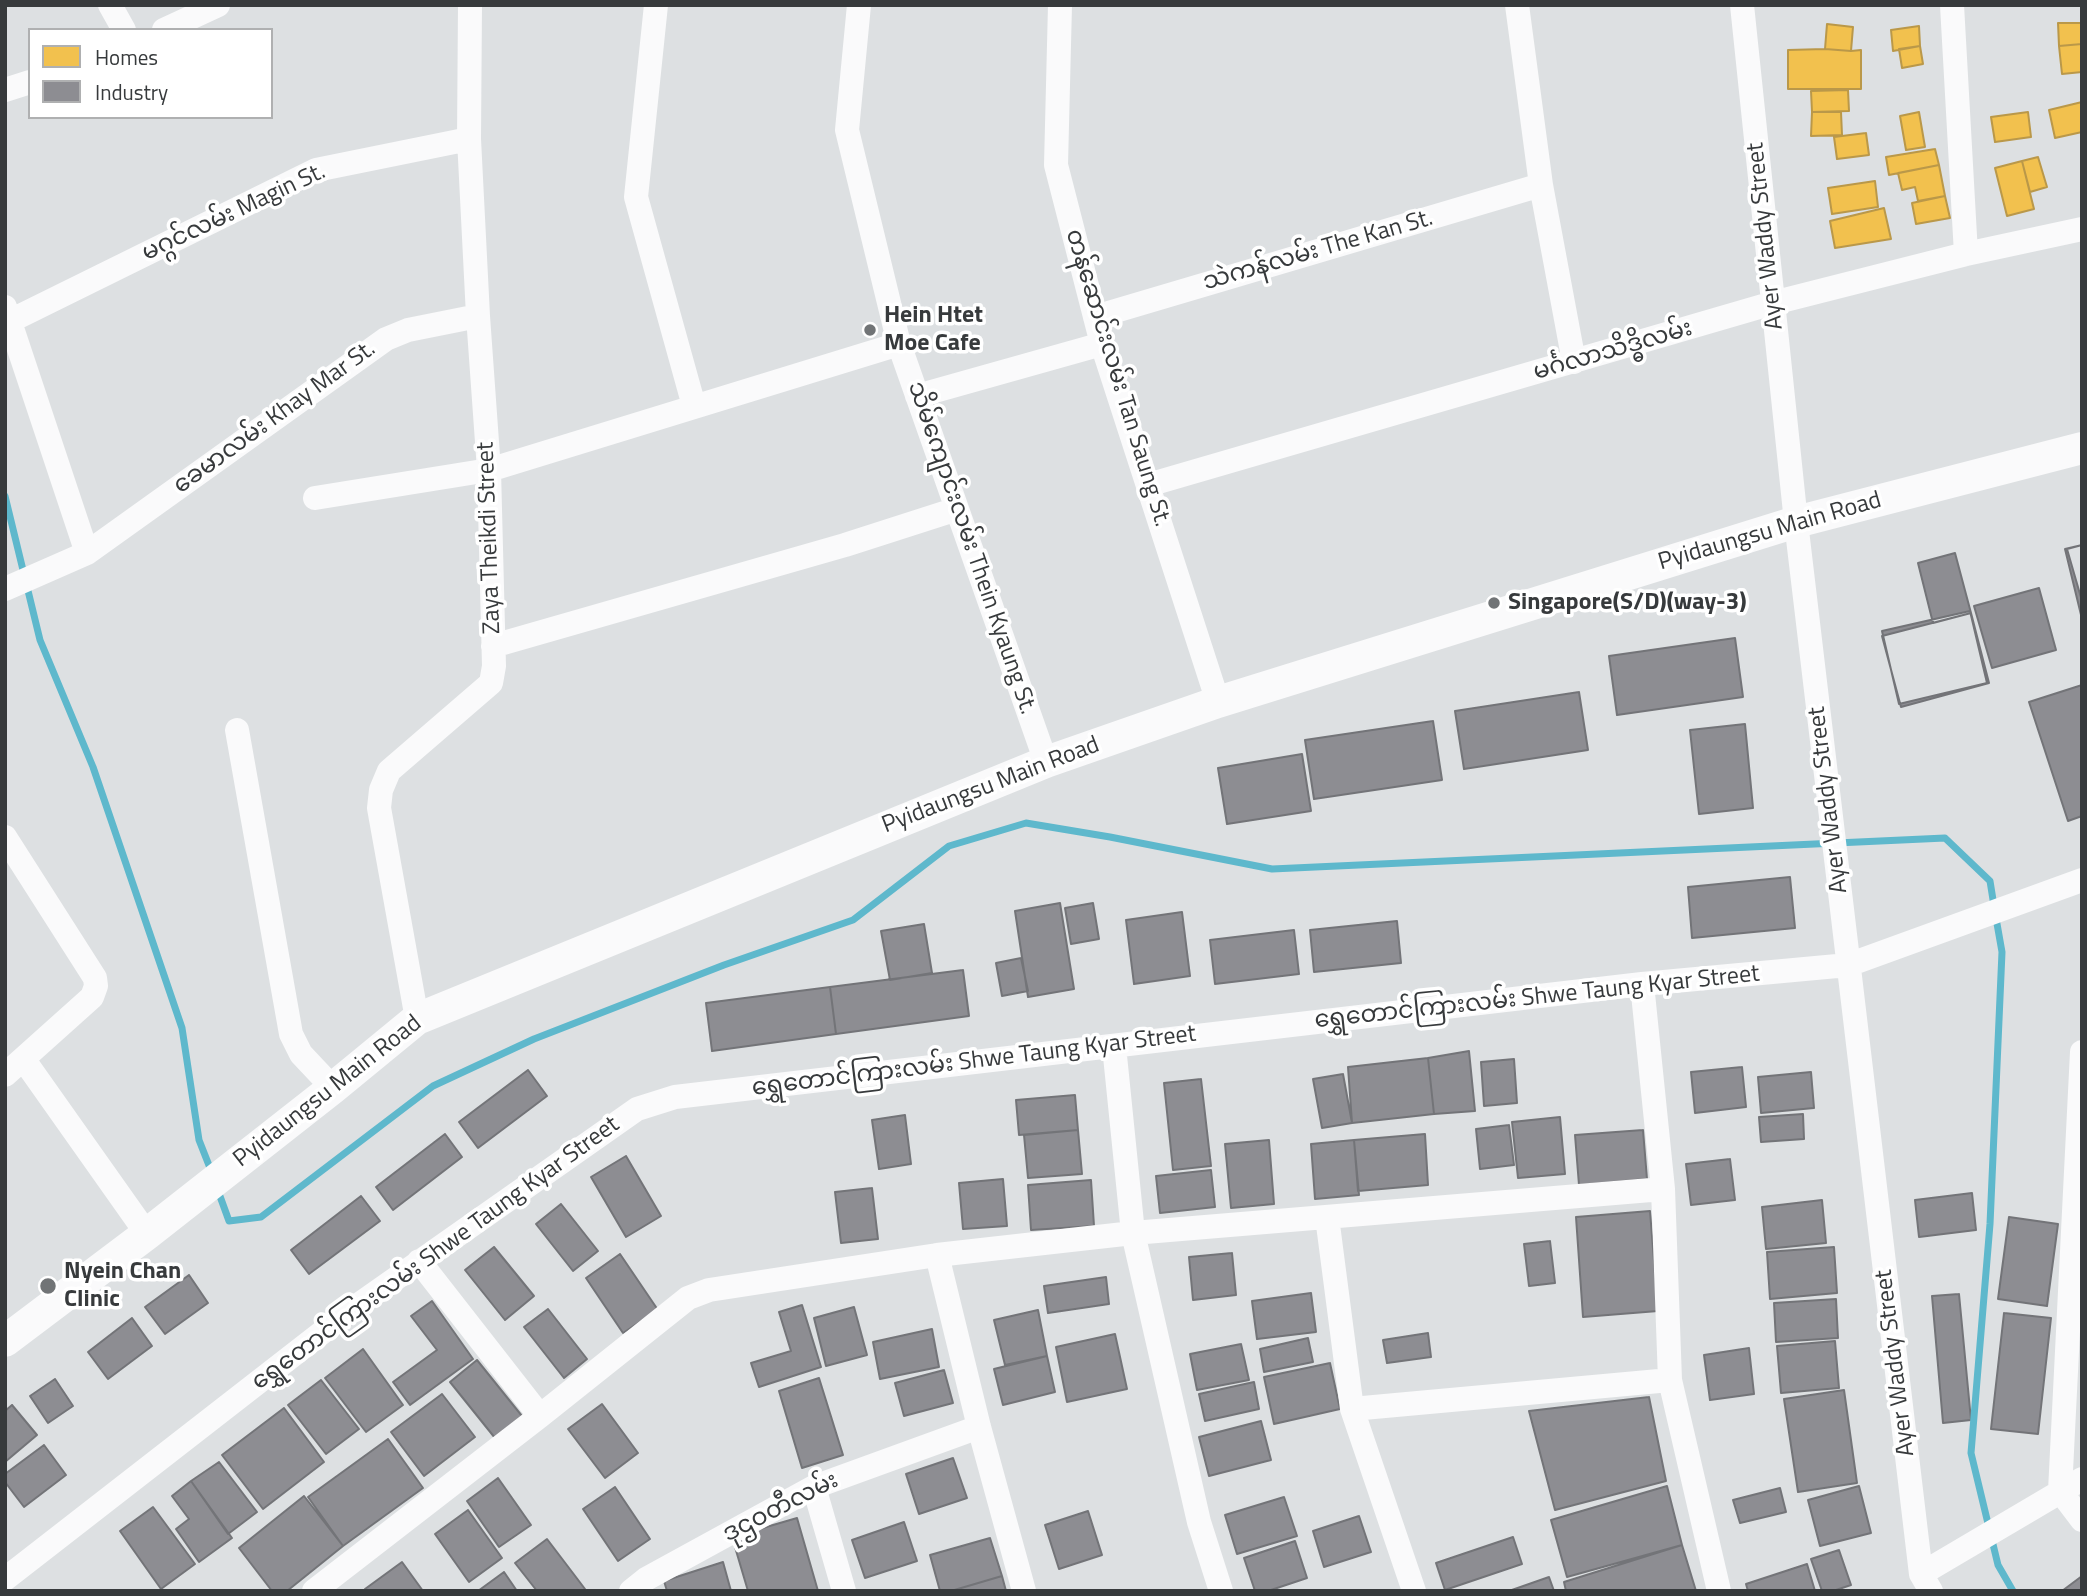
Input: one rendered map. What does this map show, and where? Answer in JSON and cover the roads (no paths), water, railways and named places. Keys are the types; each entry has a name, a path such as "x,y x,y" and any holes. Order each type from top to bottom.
{"main road":[{"name":"Pyidaungsu Main Road","path":"5,1341 147,1234 416,1019 1046,762 1218,702 1796,522 2082,447"}],"street":[{"path":"110,5 123,28"},
{"path":"168,28 218,5"},
{"name":"Zaya Theikdi Street","path":"416,1019 379,808 381,790 389,771 491,683 494,666 489,470 469,139 470,5"},
{"path":"656,5 636,197 694,406"},
{"name":"သိမ်ကျောင်းလမ်း Thein Kyaung St.","path":"859,5 847,130 899,344 1046,762"},
{"name":"တန်ဆောင်းလမ်း Tan Saung St.","path":"1060,5 1056,165 1102,344 1218,702"},
{"path":"1517,5 1541,185 1574,362"},
{"name":"Ayer Waddy Street","path":"1742,5 1796,522 1848,964 1926,1582"},
{"path":"1952,5 1966,254"},
{"path":"5,90 28,83"},
{"name":"မဂ္ဂင်လမ်း Magin St.","path":"8,314 316,170 469,139"},
{"name":"သဲကန်လမ်း The Kan St.","path":"1095,317 1541,185"},
{"name":"မင်္ဂလာသိဒ္ဓိလမ်း","path":"1148,485 1773,303 1966,254 2082,229"},
{"path":"8,314 77,557"},
{"name":"ခေမာလမ်း Khay Mar St.","path":"5,589 77,557 386,339 408,330 478,316"},
{"path":"314,498 489,470 899,344"},
{"path":"917,396 1102,344"},
{"path":"493,646 845,545 957,509"},
{"path":"237,730 291,1034 301,1054 333,1088"},
{"path":"5,837 95,978 96,986 92,997 14,1068 147,1234"},
{"name":"ရွှေတောင်ကြားလမ်း Shwe Taung Kyar Street","path":"5,1579 351,1310 637,1109 675,1097 1642,984 1848,964 2082,880"},
{"path":"1642,984 1663,1189 1670,1380 1719,1591"},
{"path":"1114,1046 1133,1233 1199,1522 1221,1591"},
{"path":"2082,1052 2060,1491 2082,1520"},
{"path":"314,1591 688,1298 709,1290 937,1255 1133,1233 1663,1189"},
{"path":"1328,1217 1352,1409 1414,1591"},
{"path":"937,1255 979,1427 1024,1591"},
{"path":"419,1261 540,1416"},
{"path":"1352,1409 1670,1380"},
{"name":"ဒုဌဝတီလမ်း","path":"642,1587 814,1487 979,1427"},
{"path":"1926,1582 2060,1491 2082,1479"},
{"path":"814,1487 844,1591"}],"waterway":[{"path":"5,496 40,640 93,767 182,1028 199,1140 212,1173"},
{"path":"217,1188 229,1221 261,1217 433,1086 534,1039 724,965 853,920 949,846 1026,823 1272,869 1945,838 1990,881 1994,906"},
{"path":"1996,918 2002,952 1990,1224 1971,1453 1998,1565 2013,1591"}],"place":[{"name":"Hein Htet Moe Cafe","path":"870,330"},
{"name":"Singapore(S/D)(way-3)","path":"1494,603"},
{"name":"Nyein Chan Clinic","path":"48,1286"}]}
